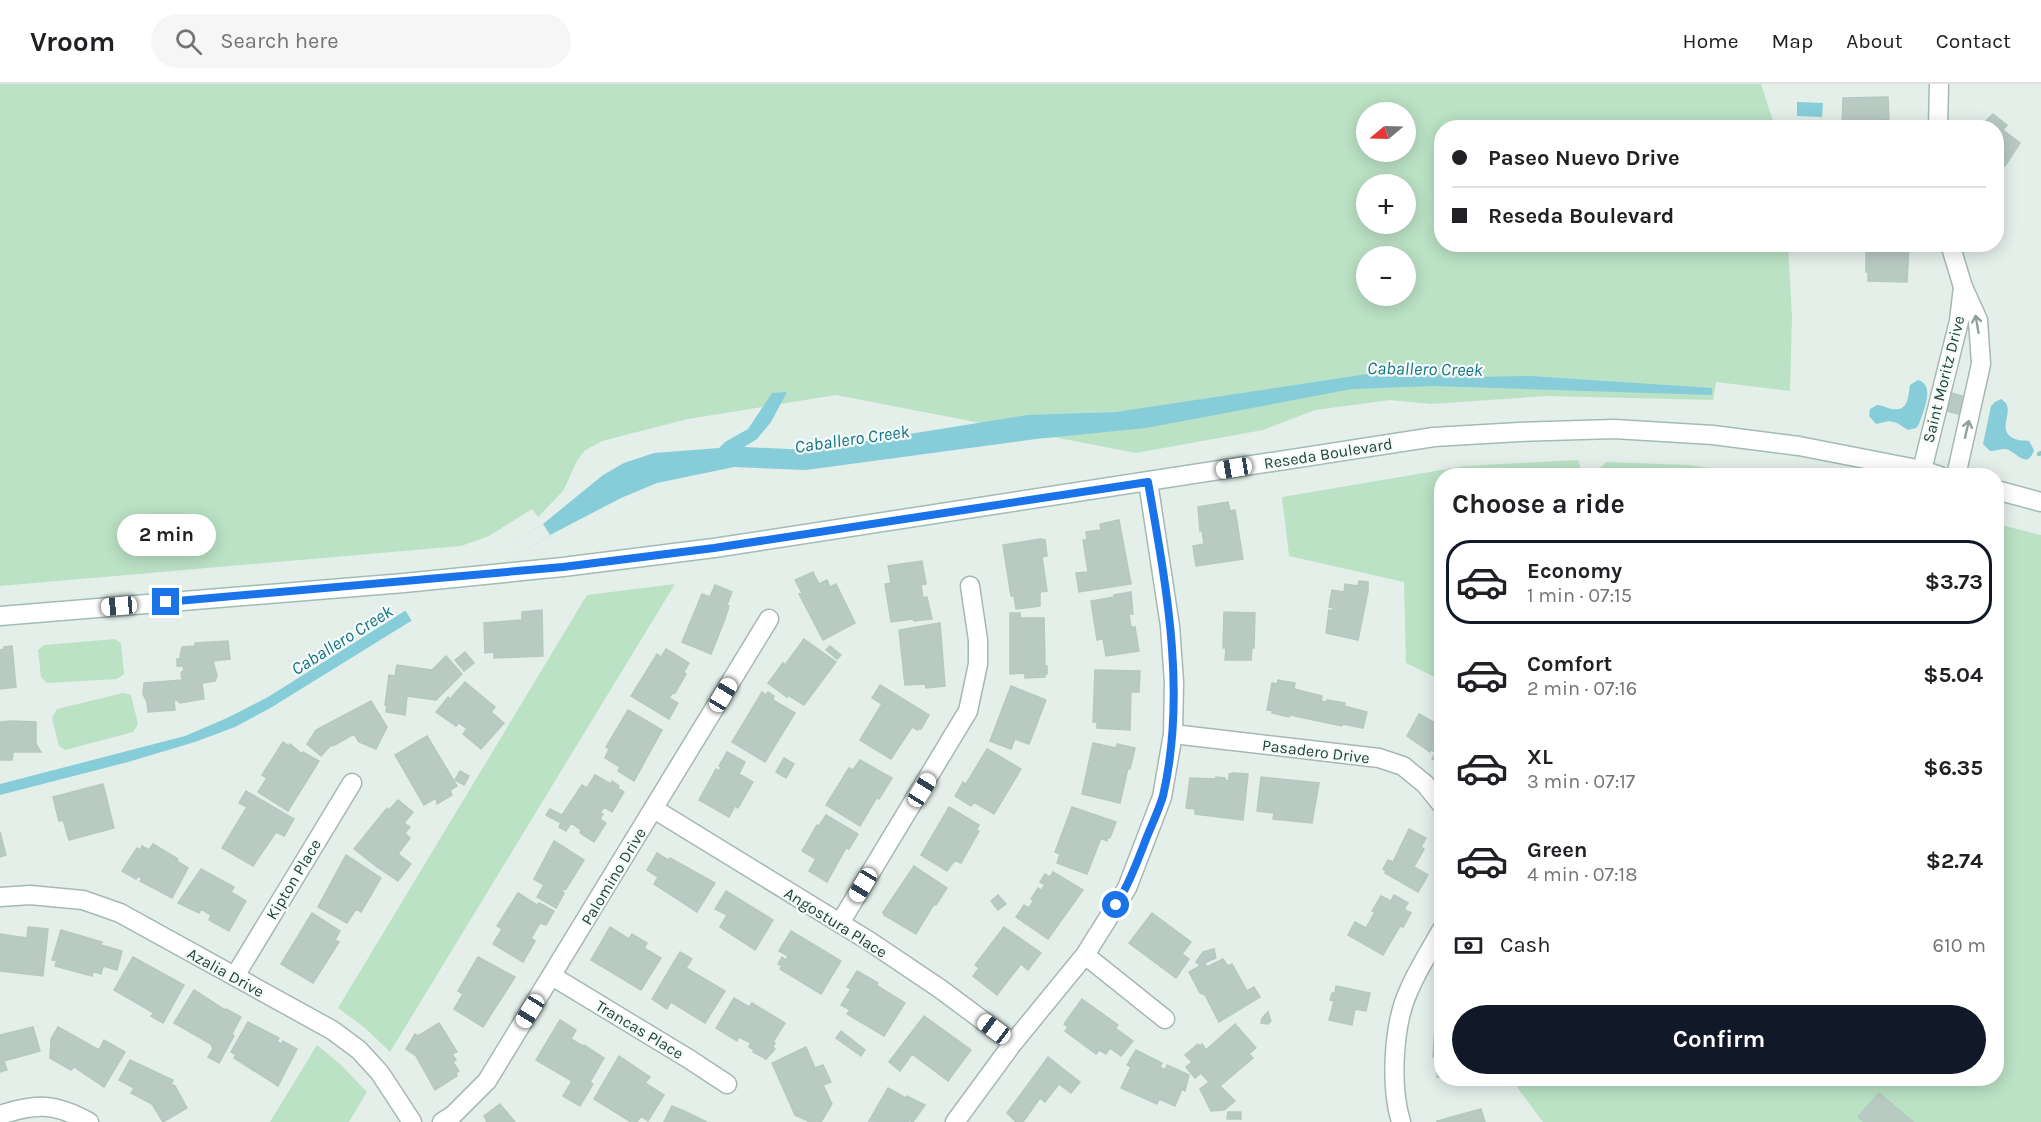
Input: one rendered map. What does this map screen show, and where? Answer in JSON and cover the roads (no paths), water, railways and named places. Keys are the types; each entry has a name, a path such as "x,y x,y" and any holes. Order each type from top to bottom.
{"street":[{"path":"1938,120 1939,84"},
{"name":"Saint Moritz Drive","path":"1952,252 1963,287 1978,320 1981,364 1958,468"},
{"name":"Saint Moritz Drive","path":"1922,468 1959,321 1963,287"},
{"name":"Reseda Boulevard","path":"0,616 563,567 714,548 1434,437 1614,429 1713,435 1799,446 1912,468"},
{"path":"955,1122 1012,1043 1085,955 1127,888 1162,797 1173,734 1174,682 1170,626 1148,482"},
{"path":"2004,492 2041,502"},
{"path":"840,923 968,711 978,664 978,640 970,586"},
{"name":"Palomino Drive","path":"442,1122 453,1115 487,1081 769,619"},
{"name":"Pasadero Drive","path":"1173,734 1379,758 1403,766 1425,784 1434,795"},
{"name":"Kipton Place","path":"235,976 352,783"},
{"name":"Angostura Place","path":"654,809 840,923 939,988 1012,1043"},
{"name":"Azalia Drive","path":"0,897 30,895 83,900 120,913 332,1030 359,1050 380,1073 412,1122"},
{"path":"1401,1122 1394,1070 1398,1030 1408,992 1434,944"},
{"path":"1085,955 1165,1019"},
{"name":"Trancas Place","path":"552,976 727,1084"},
{"path":"0,1115 24,1107 46,1105 77,1115 88,1122"}],"water":[{"path":"1797,102 1823,103 1822,117 1797,116"},
{"path":"1387,371 1465,377 1530,376 1712,388 1712,395 1434,386 1352,389 1146,428 1036,439 806,470 734,467 657,483 621,498 550,535 272,707 235,727 195,742 128,762 0,795 0,784 185,736 268,697 543,524 603,475 624,463 654,453 719,448 748,429 772,393 787,392 771,422 757,439 744,447 810,450 1027,415 1116,412"},
{"path":"1918,380 1926,387 1927,399 1916,428 1908,430 1889,421 1876,424 1869,416 1870,409 1877,405 1892,409 1902,408 1907,402 1910,385"},
{"path":"2001,399 2008,408 2006,430 2009,435 2017,440 2029,441 2034,450 2028,459 2021,458 2006,449 1990,451 1983,444 1991,406"}],"water label":[{"name":"Caballero Creek","path":"1425,369"},
{"name":"Caballero Creek","path":"852,439"},
{"name":"Caballero Creek","path":"342,640"}]}
